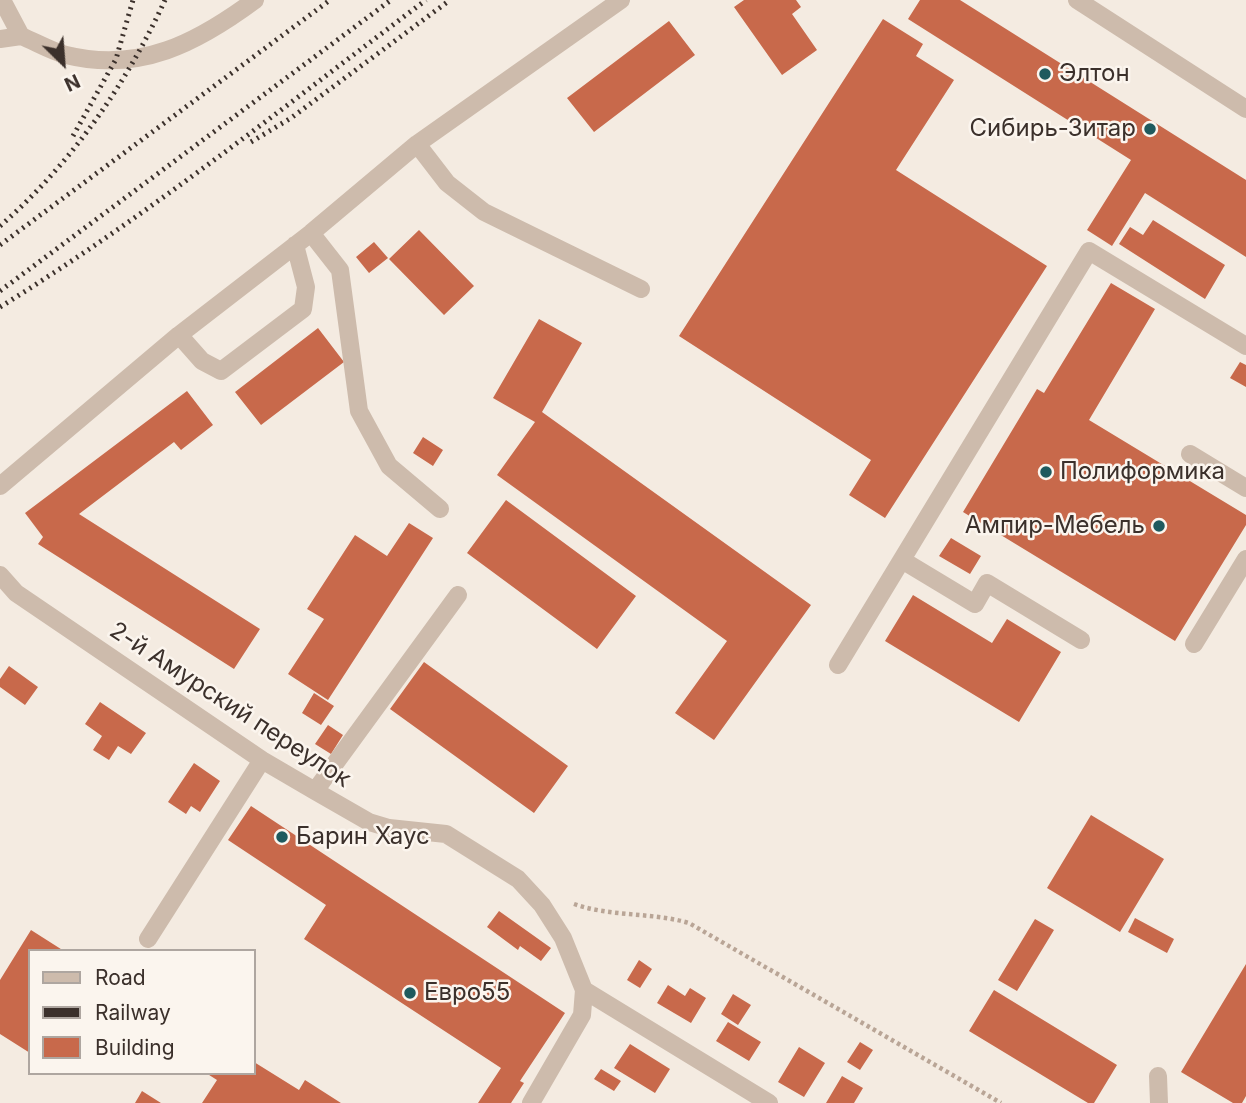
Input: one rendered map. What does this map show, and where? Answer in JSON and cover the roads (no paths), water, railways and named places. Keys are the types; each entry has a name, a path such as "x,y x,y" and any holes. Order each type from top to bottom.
{"street":[{"path":"2,0 21,36"},
{"path":"0,39 21,36 66,55 131,61 165,52 217,28 255,0"},
{"path":"0,486 179,335 311,233 417,144 621,0"},
{"path":"1077,0 1246,109"},
{"path":"417,144 447,183 484,212 641,289"},
{"path":"311,233 340,270 359,411 389,466 440,509"},
{"path":"179,335 202,362 221,371 293,317 303,309 306,287 295,245"},
{"path":"838,665 1089,251 1246,346"},
{"path":"1190,454 1246,488"},
{"path":"1195,644 1246,559"},
{"path":"902,560 975,604 987,583 1082,640"},
{"name":"2-й Амурский переулок","path":"2,583 262,760 315,792 379,825 446,834 518,879 542,905 563,938 584,990"},
{"path":"315,792 458,595"},
{"path":"148,939 262,760"},
{"path":"531,1103 582,1015 584,990 769,1103"},
{"path":"1157,1076 1159,1103"}],"railway":[{"path":"73,136 116,59 133,0"},
{"path":"0,226 50,177 94,122 133,63 165,0"},
{"path":"0,245 330,0"},
{"path":"0,291 391,0"},
{"path":"0,307 163,197 426,0"},
{"path":"251,142 291,118 450,0"}],"place":[{"name":"Элтон","path":"1045,74"},
{"name":"Сибирь-Зитар","path":"1150,129"},
{"name":"Полиформика","path":"1046,472"},
{"name":"Ампир-Мебель","path":"1159,526"},
{"name":"Барин Хаус","path":"282,837"},
{"name":"Евро55","path":"410,993"}]}
